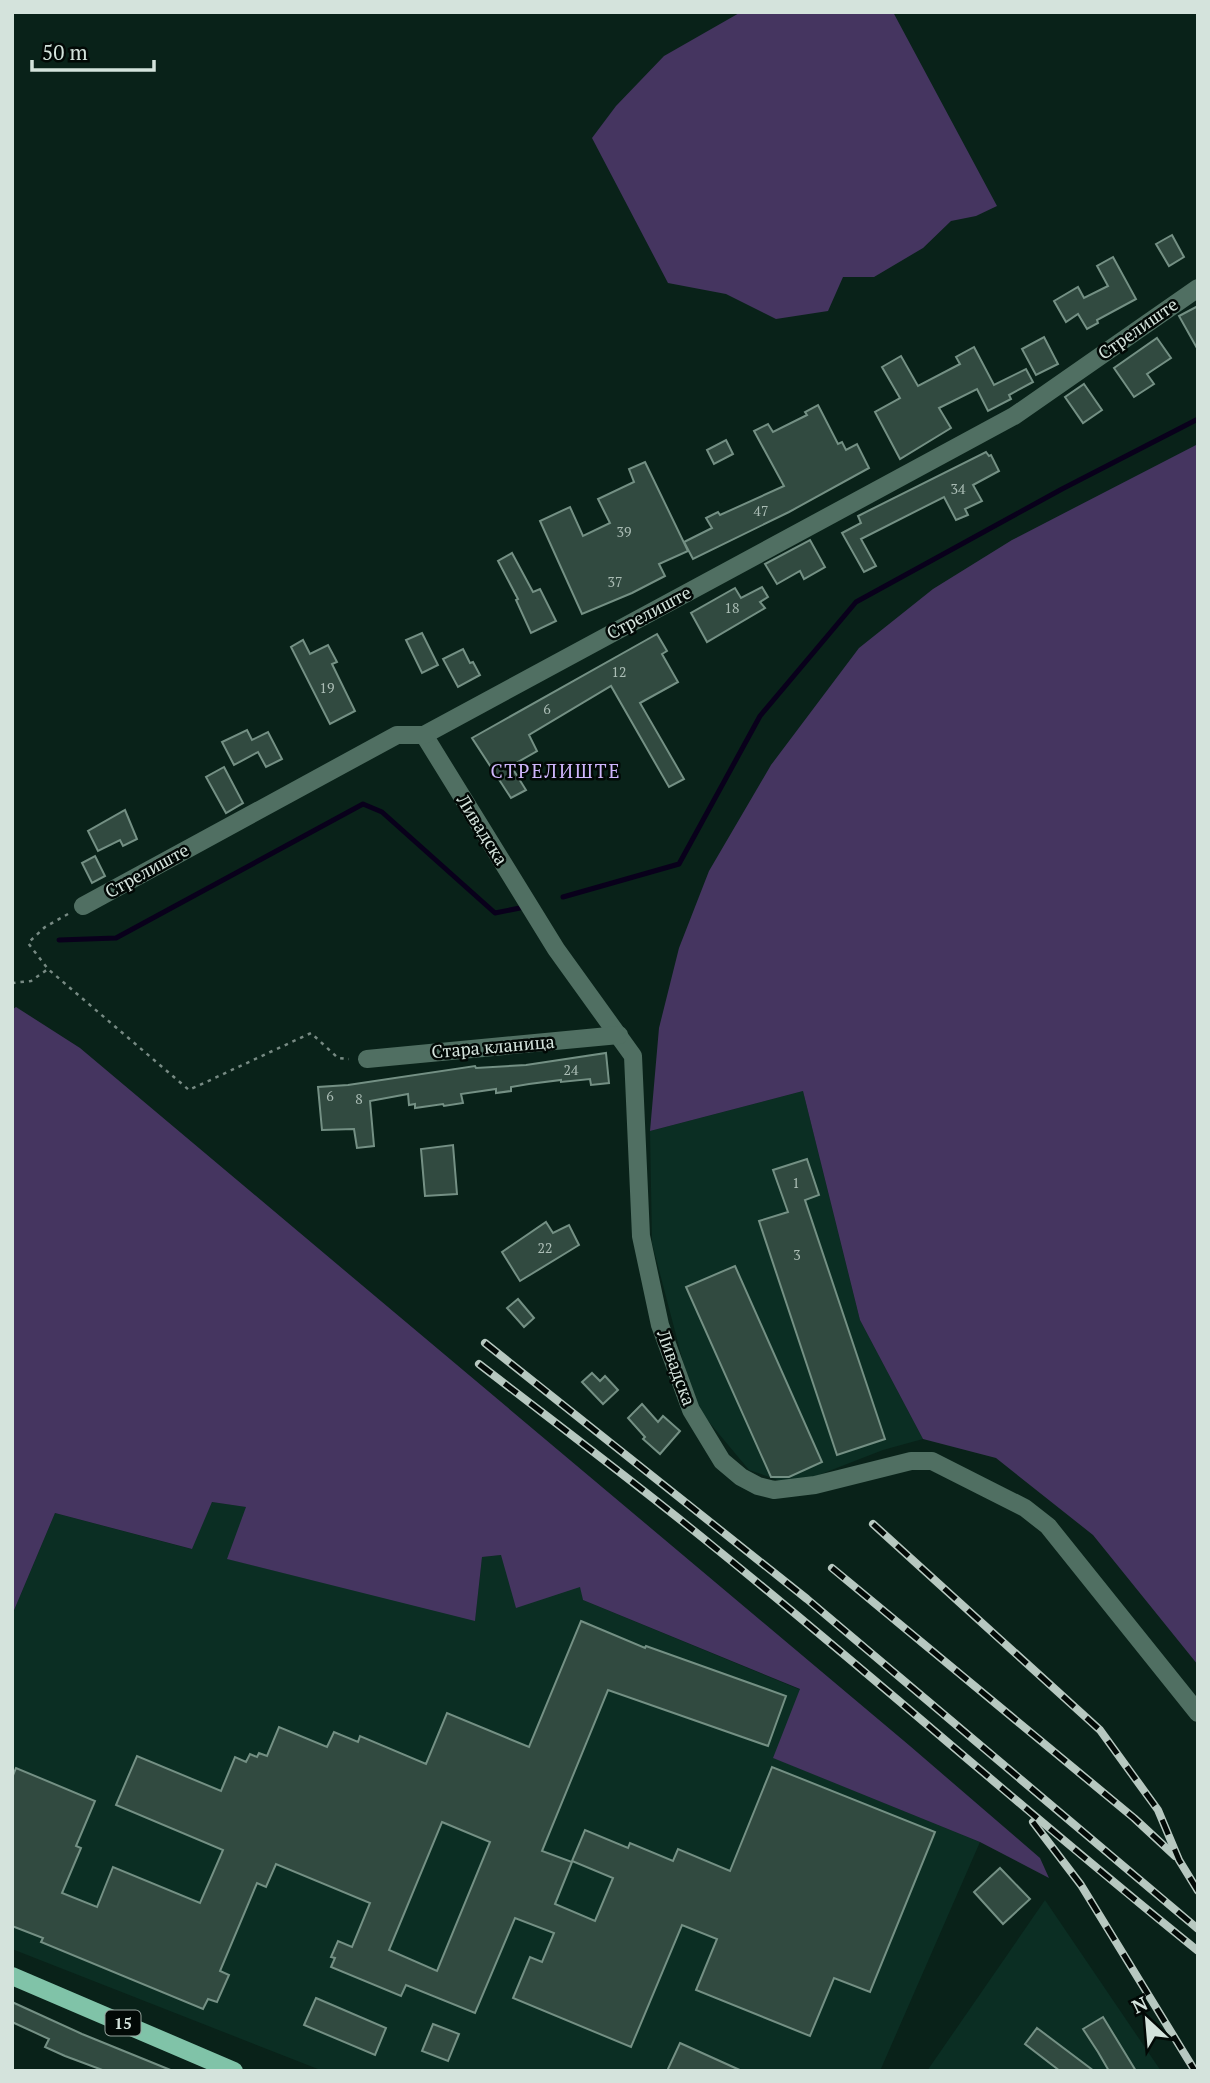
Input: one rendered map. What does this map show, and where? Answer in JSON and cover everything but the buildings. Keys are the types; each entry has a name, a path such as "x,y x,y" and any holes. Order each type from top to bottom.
{"main road":[{"name":"15","path":"12,1976 234,2071"}],"street":[{"name":"Стрелиште","path":"83,906 397,735 424,735 1014,416 1198,288"},
{"name":"Ливадска","path":"424,735 556,949 633,1056 640,1236 660,1325 691,1410 722,1461 749,1481 774,1490 815,1485 911,1461 932,1461 953,1469 1025,1508 1048,1526 1198,1713"},
{"name":"Стара кланица","path":"367,1059 619,1035"}],"path":[{"path":"83,906 45,927 28,943 48,969 189,1090 311,1033 338,1058 367,1059"},
{"path":"12,983 32,981 48,969"}],"shaded area":[{"path":"741,12 893,12 997,206 976,216 951,221 923,248 874,277 843,277 828,311 776,319 726,294 668,283 592,138 616,106 664,56"},
{"path":"1198,444 1198,1665 1093,1535 996,1458 923,1439 860,1320 803,1091 650,1131 659,1028 679,948 709,871 771,765 859,648 933,589 1012,540"},
{"path":"16,1007 80,1048 910,1746 1040,1858 1049,1878 980,1842 773,1758 800,1689 583,1600 580,1587 516,1608 501,1555 482,1557 475,1621 227,1559 246,1507 212,1502 192,1549 55,1513 12,1615 12,1010"},
{"path":"803,1091 860,1320 923,1439 883,1450 793,1485 749,1470 694,1404 652,1243 650,1131"},
{"path":"212,1502 247,1507 228,1559 475,1620 482,1557 501,1555 581,1586 583,1600 801,1690 774,1758 980,1842 880,2071 323,2071 12,1949 12,1615 55,1513 191,1549"},
{"path":"1045,1900 1161,2071 927,2071"}],"waterway":[{"path":"563,897 679,864 760,716 856,602 1062,489 1198,419"},
{"path":"59,940 116,938 363,804 382,812 495,913 520,908"}],"railway":[{"path":"485,1343 807,1599 1198,1929"},
{"path":"479,1364 714,1547 1198,1951"},
{"path":"873,1524 1100,1730 1158,1810 1179,1860 1198,1891"},
{"path":"832,1568 1134,1818 1175,1856"},
{"path":"1033,1822 1081,1885 1195,2071"}],"district":[{"name":"СТРЕЛИШТЕ","path":"556,771"}]}
